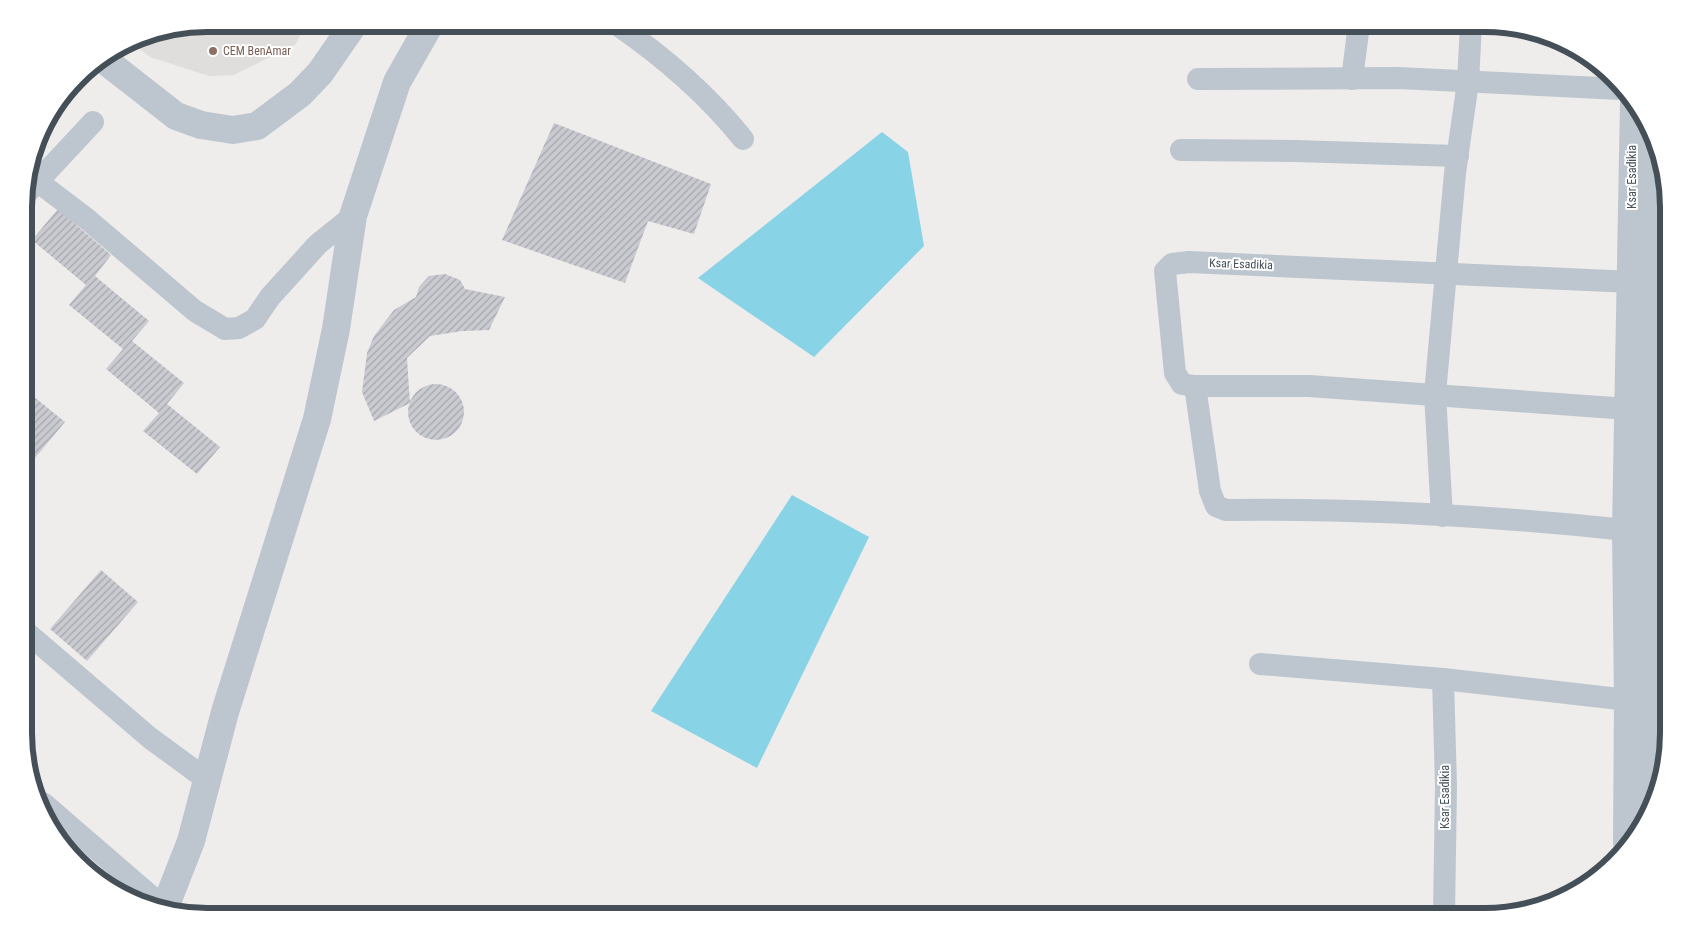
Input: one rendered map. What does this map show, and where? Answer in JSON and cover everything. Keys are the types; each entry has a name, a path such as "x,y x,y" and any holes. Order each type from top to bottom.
{"street":[{"path":"109,64 176,116 201,125 233,130 257,126 300,94 320,73 348,32"},
{"path":"167,903 191,841 225,712 317,418 336,329 353,216 397,82 425,32"},
{"path":"628,32 660,54 718,108 743,139"},
{"path":"1352,79 1358,32"},
{"path":"1442,516 1435,394 1458,156 1468,82 1471,32"},
{"path":"1198,79 1398,78 1613,89"},
{"path":"34,185 93,122"},
{"name":"Ksar Esadikia","path":"1631,829 1626,530 1632,282 1639,134"},
{"path":"1181,150 1458,156"},
{"name":"Ksar Esadikia","path":"1650,788 1652,682 1648,513 1654,165"},
{"path":"34,189 87,219 194,312 225,330 239,328 255,319 270,297 318,244 353,216"},
{"name":"Ksar Esadikia","path":"1195,386 1182,384 1175,373 1164,282 1165,271 1172,264 1190,262 1632,282"},
{"path":"1626,530 1537,521 1316,509 1226,510 1216,506 1210,491 1195,386 1309,386 1628,409"},
{"path":"32,636 150,738 206,780"},
{"path":"1260,664 1443,679 1628,700"},
{"name":"Ksar Esadikia","path":"1443,679 1446,786 1444,907"},
{"path":"51,810 154,899"}],"shaded area":[{"name":"CEM BenAmar","path":"208,32 301,32 296,44 234,75 209,76 150,57 138,48 151,42 185,34"}],"water":[{"path":"882,132 908,152 924,246 814,357 698,278"},
{"path":"792,495 869,537 757,768 651,711"}],"building":[{"path":"554,123 711,184 694,234 648,221 625,283 502,240"},
{"path":"58,209 111,255 95,276 149,321 132,341 184,383 167,404 220,447 197,474 143,431 159,413 106,369 123,349 69,305 86,285 32,240"},
{"path":"445,274 460,280 465,289 505,297 489,330 462,331 430,336 407,358 410,403 374,421 362,392 367,353 374,336 394,310 416,297 419,287 429,276"},
{"path":"436,384 447,386 456,392 462,401 464,412 462,423 456,432 447,438 436,440 425,438 416,432 410,423 408,412 410,401 416,392 425,386"},
{"path":"33,396 65,422 32,462"},
{"path":"101,570 138,602 87,661 50,629"}],"place":[{"name":"CEM BenAmar","path":"213,51"}]}
